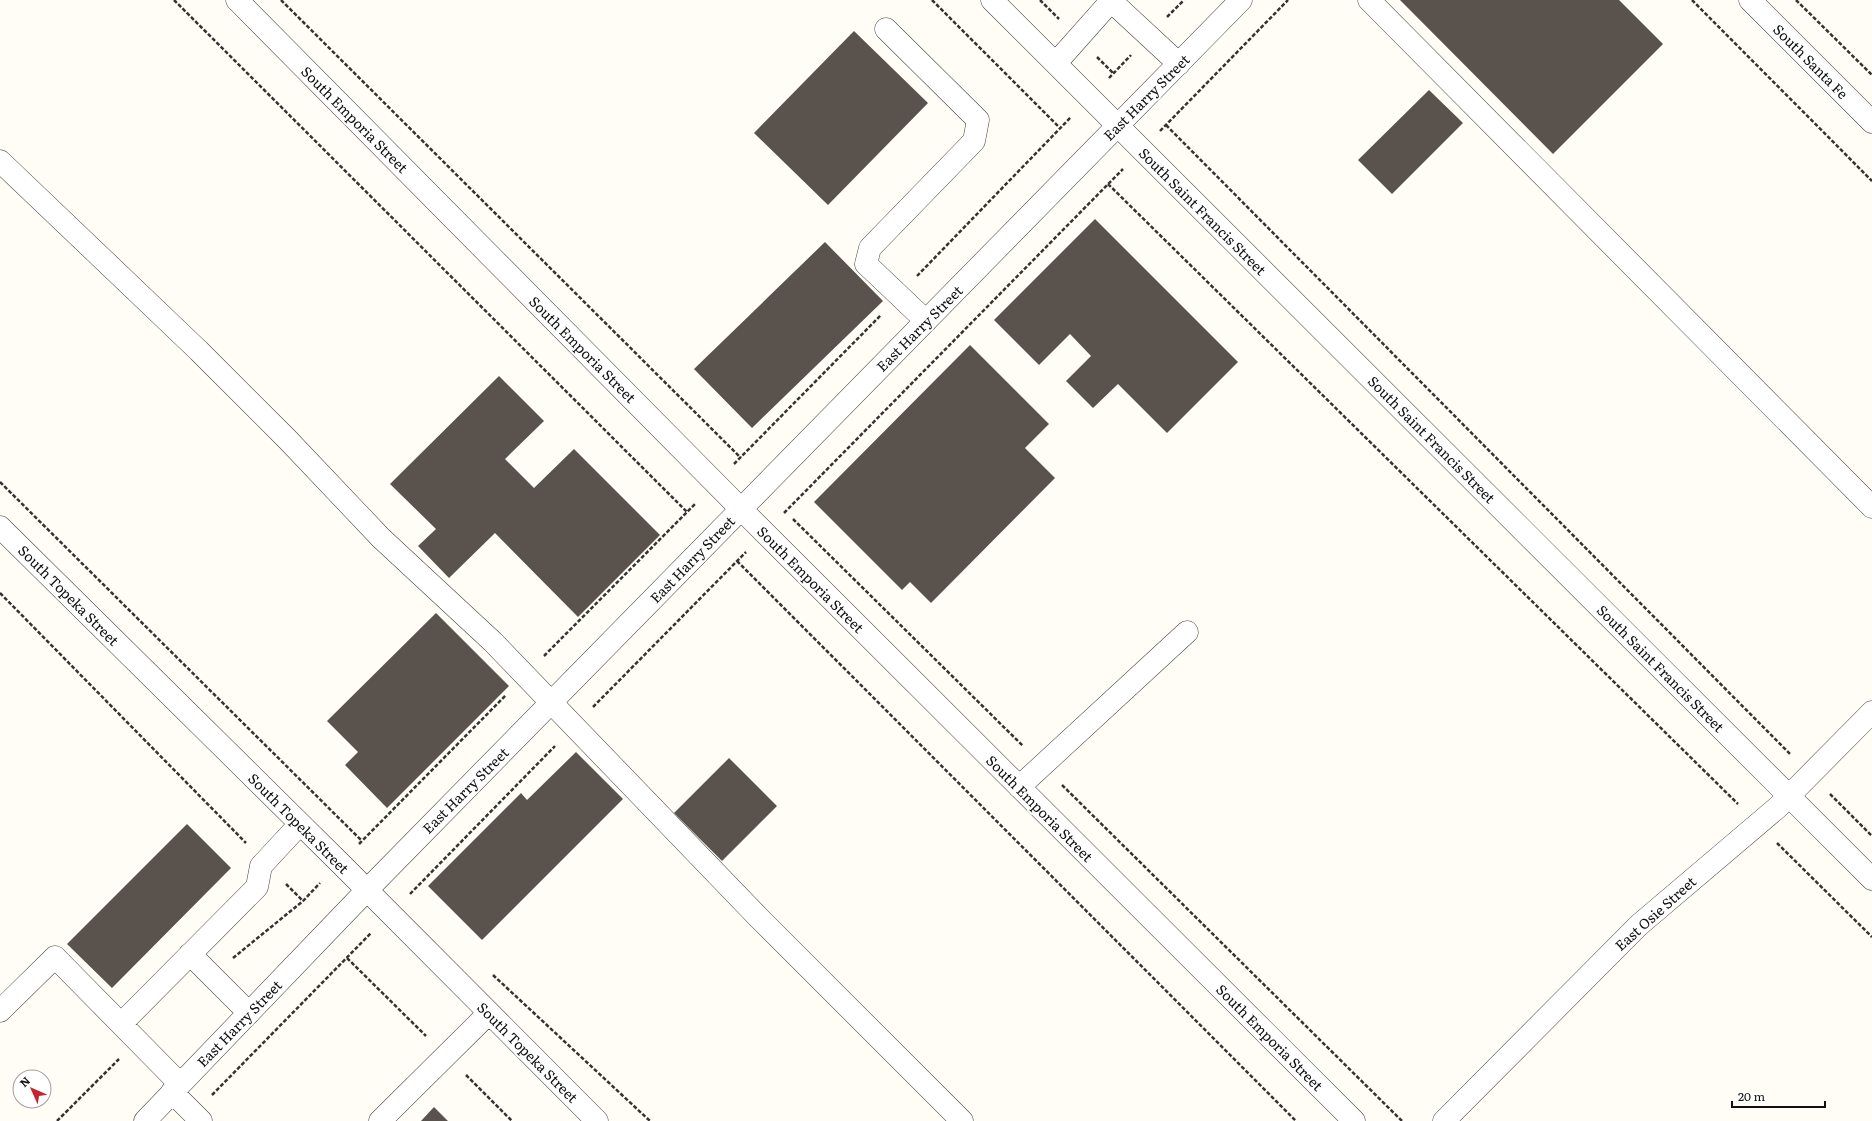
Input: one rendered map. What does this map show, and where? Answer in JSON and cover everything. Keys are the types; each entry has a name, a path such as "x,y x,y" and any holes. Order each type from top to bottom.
{"street":[{"name":"South Emporia Street","path":"237,0 715,483 1354,1121"},
{"name":"South Saint Francis Street","path":"992,0 1872,879"},
{"path":"1056,63 1110,0 1179,64"},
{"name":"East Harry Street","path":"145,1121 366,890 1241,0"},
{"path":"1368,0 1872,507"},
{"name":"South Santa Fe","path":"1750,0 1872,122"},
{"path":"886,29 978,120 974,141 870,248 866,264 926,321"},
{"path":"0,161 199,351 288,440 381,538 493,642 550,703 760,919 962,1121"},
{"name":"South Topeka Street","path":"0,527 340,863 597,1121"},
{"path":"1019,787 1186,632"},
{"name":"East Osie Street","path":"1444,1121 1639,925 1789,796 1872,712"},
{"path":"121,1024 257,887 261,866 300,824"},
{"path":"190,954 249,1012"},
{"path":"0,1011 54,957 137,1040 176,1088 197,1117"},
{"path":"380,1121 489,1013"}],"path":[{"path":"174,0 688,512"},
{"path":"281,0 741,458"},
{"path":"932,0 1060,128"},
{"path":"212,975 303,901 741,458 1184,0"},
{"path":"197,1117 390,914 1288,0"},
{"path":"1692,0 1872,181"},
{"path":"1796,0 1872,75"},
{"path":"1166,125 1872,836"},
{"path":"1108,184 1872,937"},
{"path":"0,482 362,841"},
{"path":"786,512 1402,1121"},
{"path":"737,561 1296,1121"},
{"path":"0,593 303,901"},
{"path":"489,971 650,1121"},
{"path":"57,1121 137,1040"}],"building":[{"path":"1400,0 1619,0 1663,44 1553,154"},
{"path":"854,31 928,103 828,205 754,133"},
{"path":"1429,90 1463,123 1392,194 1358,160"},
{"path":"1095,219 1238,362 1167,433 1118,384 1093,408 1066,381 1091,356 1070,334 1039,365 994,320"},
{"path":"825,242 883,301 752,428 694,369"},
{"path":"970,345 1049,424 1025,448 1055,478 931,603 910,582 902,590 814,502"},
{"path":"499,376 544,421 505,459 534,488 574,449 660,535 578,617 495,533 449,578 418,546 436,529 390,484"},
{"path":"436,613 509,686 387,808 345,765 358,752 327,721"},
{"path":"576,752 623,799 482,940 428,886 521,793 527,800"},
{"path":"729,758 777,806 722,861 674,813"},
{"path":"187,824 231,868 112,988 67,944"},
{"path":"434,1107 448,1121 421,1121"}]}
